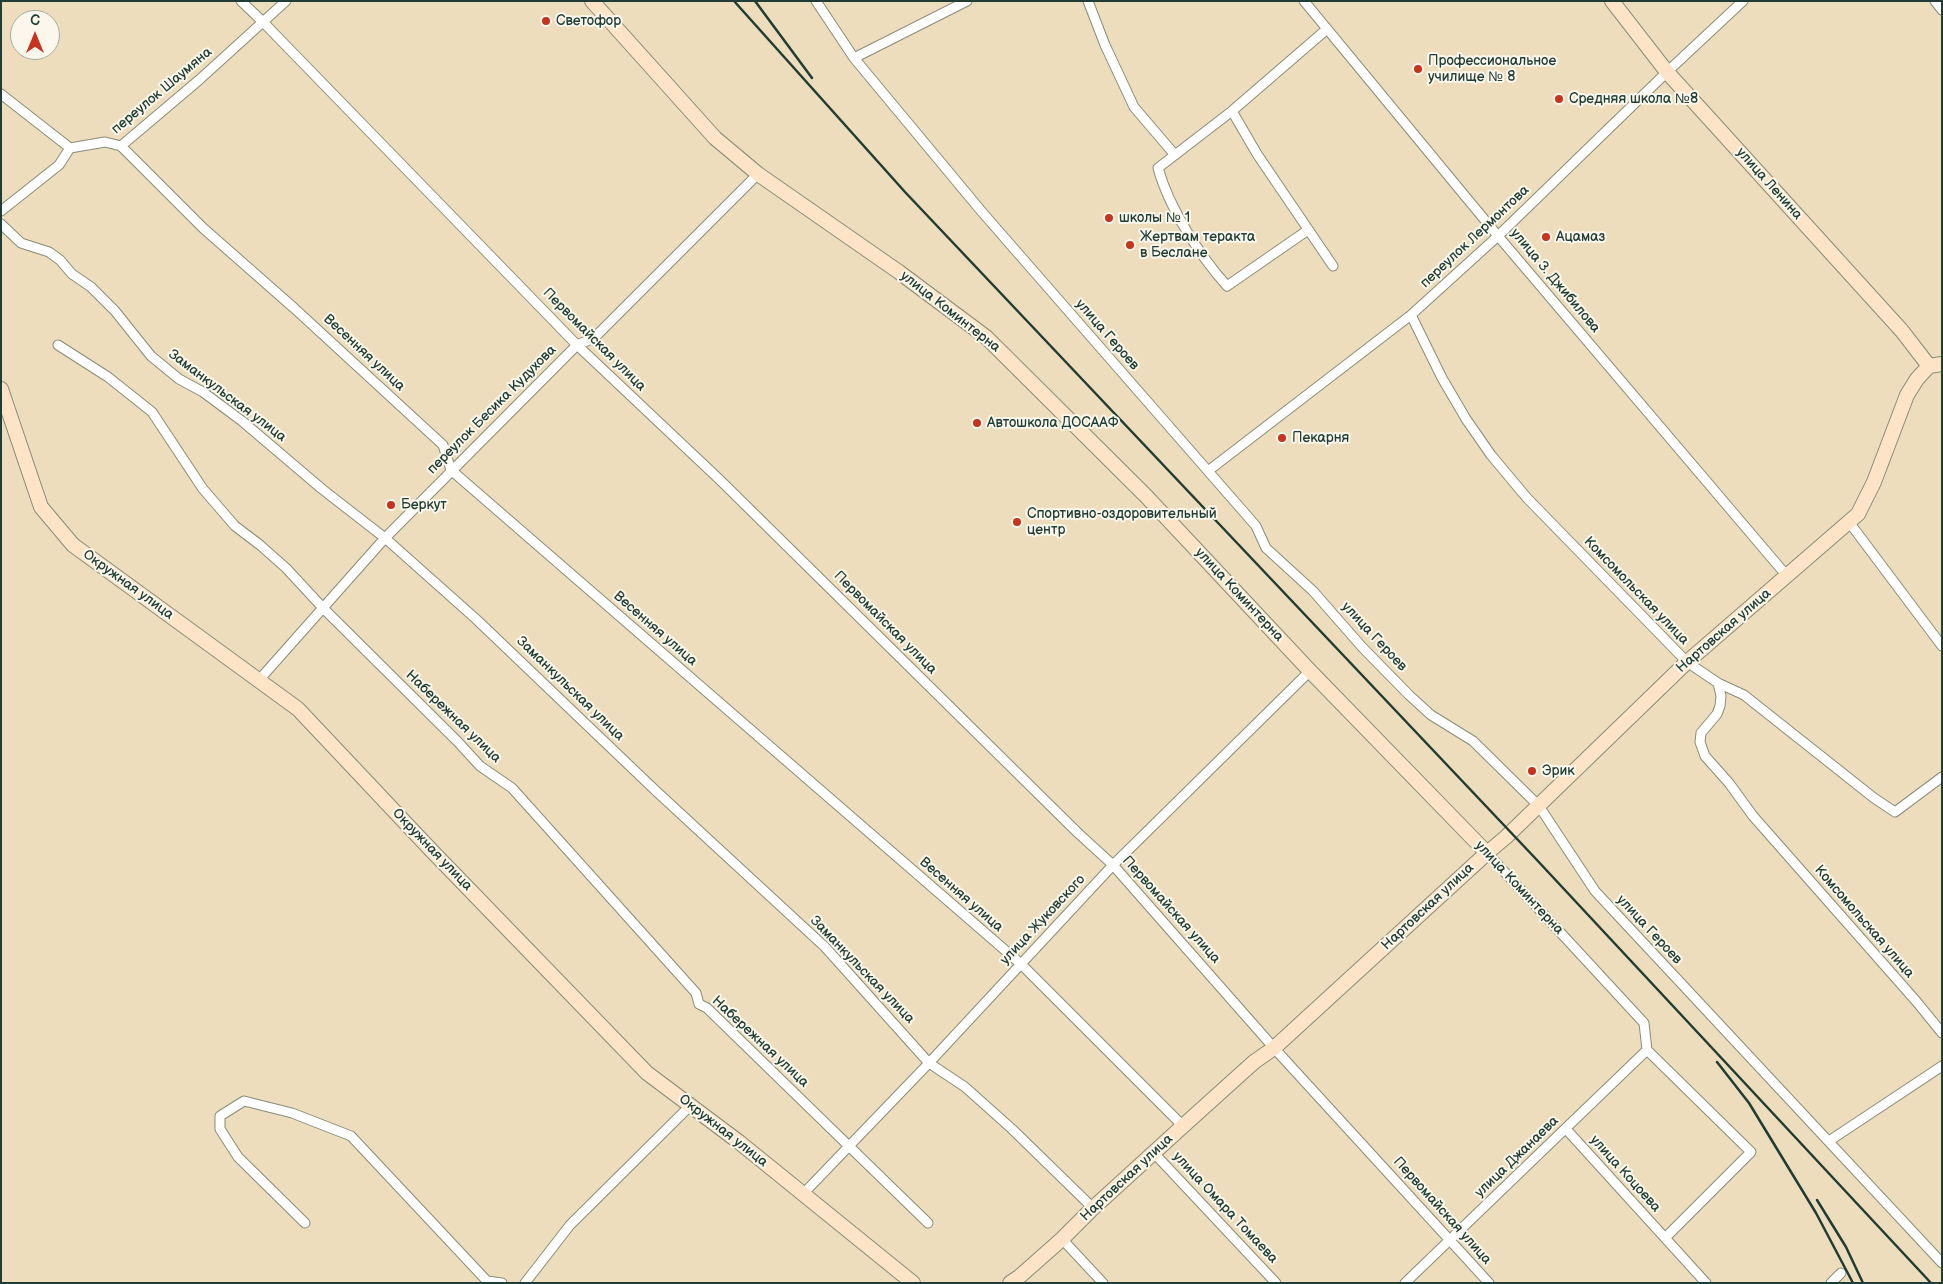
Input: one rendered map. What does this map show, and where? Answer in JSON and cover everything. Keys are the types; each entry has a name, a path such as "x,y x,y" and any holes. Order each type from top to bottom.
{"street":[{"name":"Первомайская улица","path":"241,1 264,22 577,345 727,487 1078,833 1114,865 1274,1048 1488,1283"},
{"name":"переулок Шаумяна","path":"70,148 105,142 121,146 199,80 286,1"},
{"name":"улица Коминтерна","path":"592,1 715,138 758,174 899,272 986,337 1146,496 1310,671 1486,853 1644,1023 1647,1050"},
{"name":"улица Героев","path":"816,1 854,58 982,212 1256,526 1266,548 1313,592 1369,654 1432,715 1472,741 1539,806 1595,892 1942,1263"},
{"path":"854,58 966,1"},
{"path":"1088,1 1105,45 1134,107 1175,155"},
{"name":"улица З. Джибилова","path":"1304,1 1498,236 1787,576"},
{"name":"улица Ленина","path":"1612,1 1667,72 1935,365"},
{"name":"переулок Лермонтова","path":"1208,471 1411,315 1498,236 1743,1"},
{"path":"1935,1 1942,10"},
{"path":"1308,230 1227,286 1208,264 1171,202 1158,168 1232,111 1327,29"},
{"path":"1,94 70,148 59,165 1,211"},
{"path":"1232,111 1257,154 1333,266"},
{"name":"Весенняя улица","path":"121,146 203,228 294,308 443,445 451,470 1021,964 1182,1126"},
{"name":"переулок Бесика Кудухова","path":"259,680 385,538 451,470 577,345 594,338 758,174"},
{"name":"Заманкульская улица","path":"1,224 20,243 49,252 60,260 72,274 91,287 115,311 152,356 179,379 203,392 242,421 322,489 385,538 483,625 825,948 929,1063 964,1087 1012,1129 1093,1208"},
{"name":"Комсомольская улица","path":"1411,315 1447,386 1466,419 1491,455 1527,498 1687,662 1718,683 1721,696 1720,706 1717,714 1701,734 1700,742 1705,756 1729,783 1753,816 1942,1033"},
{"name":"Набережная улица","path":"58,345 108,377 152,412 203,489 235,526 286,568 323,608 480,766 512,788 696,993 699,1004 707,1008 928,1223"},
{"name":"Нартовская улица","path":"1018,1281 1153,1152 1254,1062 1274,1048 1539,806 1687,662 1858,514 1874,482 1907,395 1916,379 1935,365"},
{"name":"Окружная улица","path":"1,389 41,507 73,546 298,709 431,850 647,1073 691,1105 913,1283"},
{"path":"1849,522 1942,646"},
{"name":"улица Жуковского","path":"803,1194 929,1063 1114,865 1310,671"},
{"path":"1718,683 1744,695 1874,798 1895,812 1942,777"},
{"path":"1647,1050 1751,1152 1665,1238"},
{"name":"улица Джанаева","path":"1405,1283 1647,1050"},
{"path":"1829,1141 1942,1066"},
{"path":"305,1223 238,1157 220,1129 220,1116 244,1101 292,1113 351,1136 488,1281 502,1283"},
{"path":"525,1283 570,1225 691,1105"},
{"name":"улица Коцоева","path":"1566,1129 1706,1283"},
{"name":"улица Омара Томаева","path":"1153,1152 1276,1283"},
{"path":"1062,1240 1103,1283"},
{"path":"1831,1283 1841,1273"}],"railway":[{"path":"734,1 905,192 1536,859 1931,1283"},
{"path":"755,1 812,78"},
{"path":"1717,1062 1749,1103 1816,1213 1853,1283"},
{"path":"1817,1200 1846,1247 1863,1283"}],"place":[{"name":"Светофор","path":"546,21"},
{"name":"Профессиональное училище № 8","path":"1418,69"},
{"name":"Средняя школа №8","path":"1559,99"},
{"name":"школы № 1","path":"1109,218"},
{"name":"Ацамаз","path":"1546,237"},
{"name":"Жертвам теракта в Беслане","path":"1130,245"},
{"name":"Автошкола ДОСААФ","path":"977,423"},
{"name":"Пекарня","path":"1282,438"},
{"name":"Беркут","path":"391,505"},
{"name":"Спортивно-оздоровительный центр","path":"1017,522"},
{"name":"Эрик","path":"1532,771"}]}
